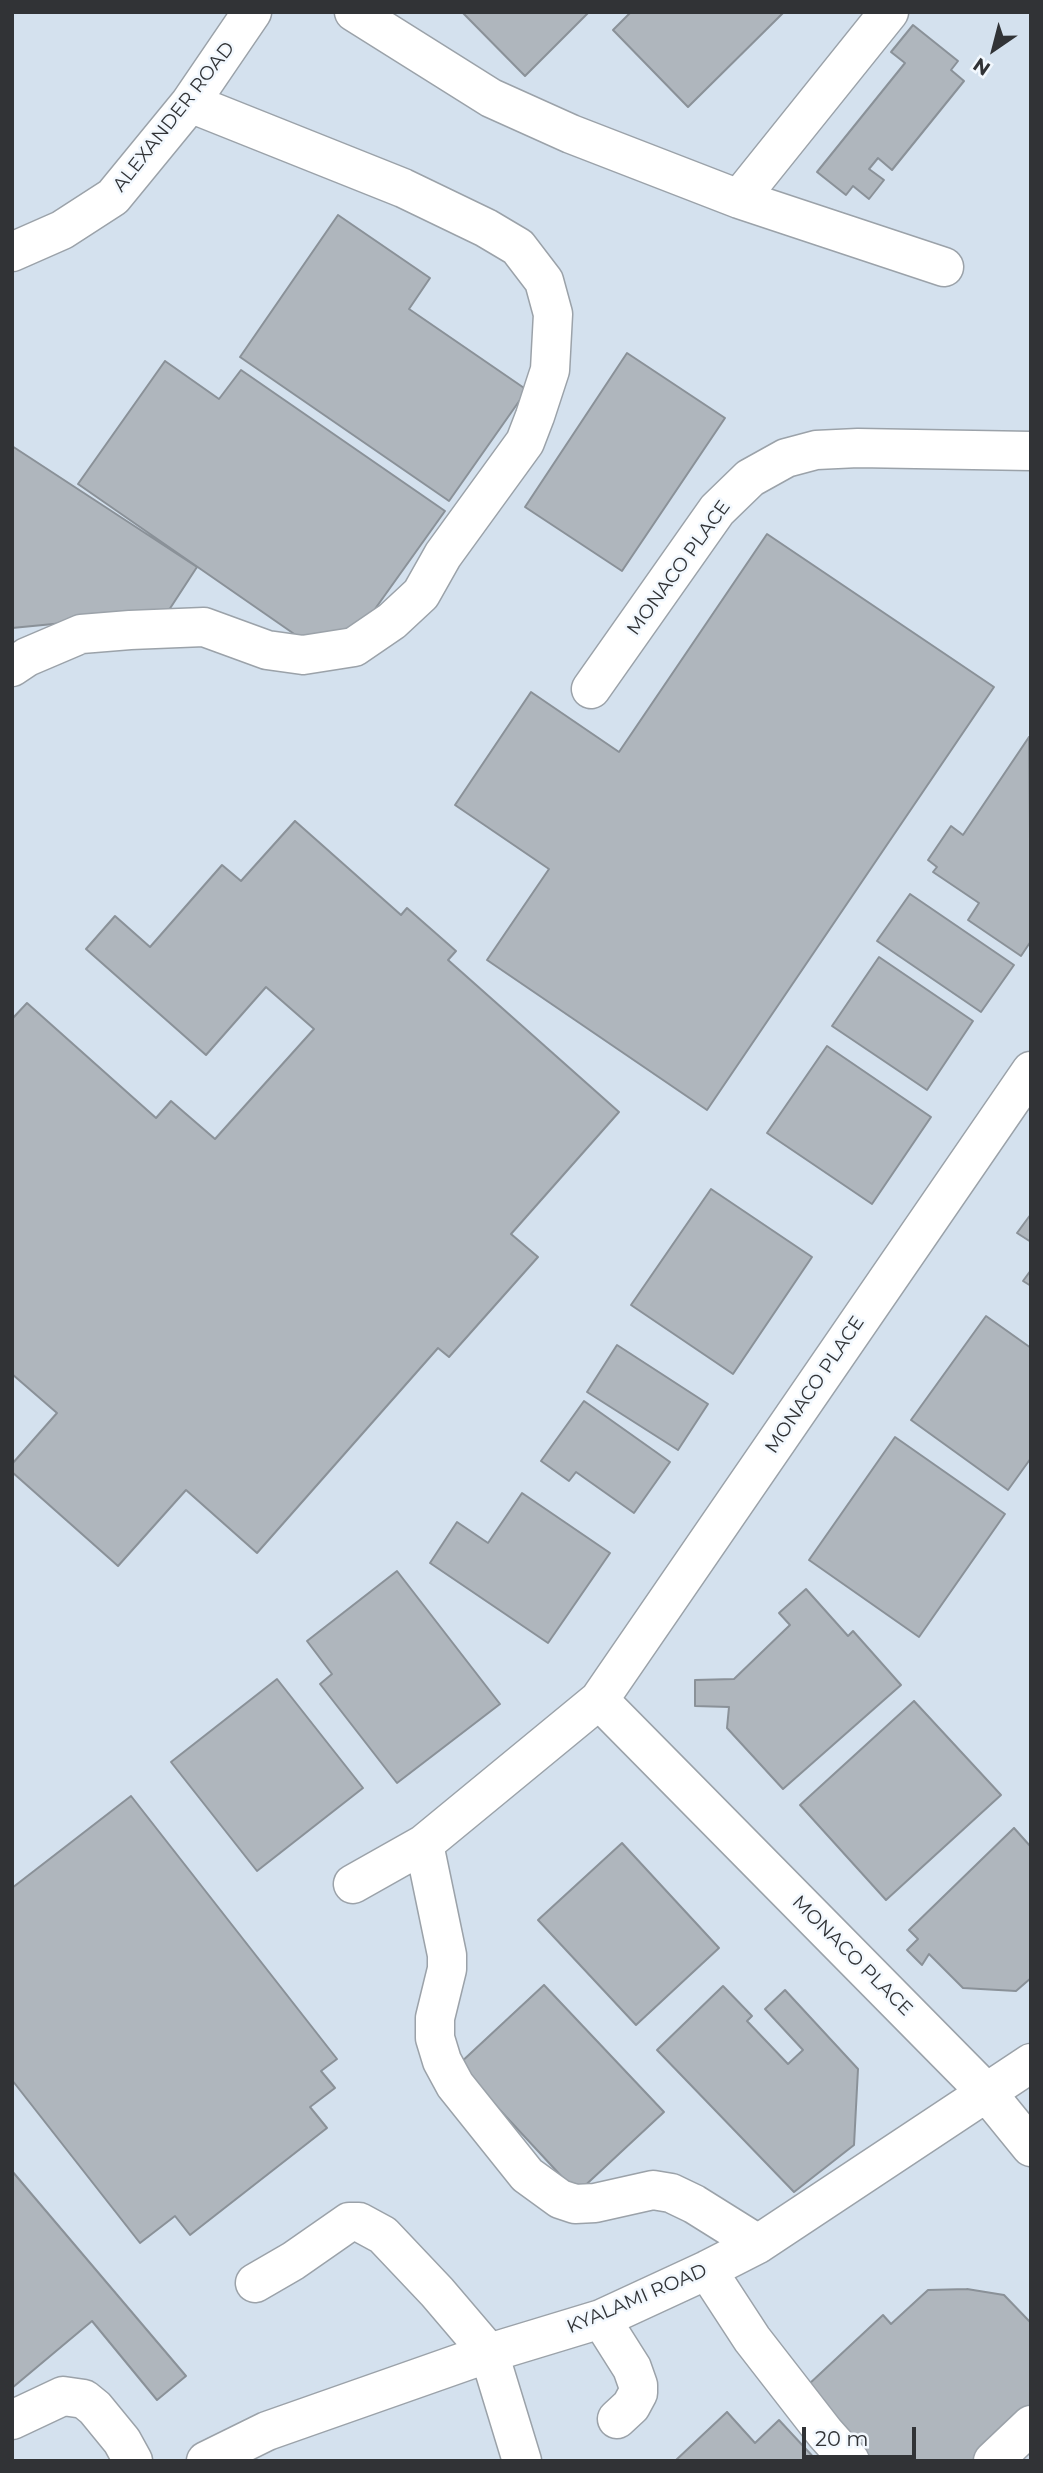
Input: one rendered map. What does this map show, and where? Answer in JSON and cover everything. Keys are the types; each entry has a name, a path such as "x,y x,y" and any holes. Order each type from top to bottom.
{"lane":[{"name":"ALEXANDER ROAD","path":"12,252 62,230 113,197 190,103 253,12"},
{"path":"354,12 491,98 571,134 739,199 944,267"},
{"path":"739,199 889,12"},
{"path":"12,667 27,657 80,634 130,630 204,627 267,650 303,655 354,647 392,621 421,594 443,555 525,442 536,416 550,370 553,314 544,281 518,247 486,228 404,188 190,103"},
{"name":"MONACO PLACE","path":"592,689 716,510 750,478 786,458 816,450 858,447 1031,451"},
{"name":"MONACO PLACE","path":"353,1884 424,1844 599,1700 1031,1071"},
{"name":"MONACO PLACE","path":"599,1700 987,2093 1031,2147"},
{"path":"424,1844 447,1955 447,1969 435,2018 435,2038 442,2061 455,2085 527,2175 560,2199 575,2204 595,2203 653,2190 671,2193 694,2204 758,2244"},
{"name":"KYALAMI ROAD","path":"206,2461 267,2431 489,2353 601,2319 707,2270 758,2244 1031,2063"},
{"path":"255,2283 293,2261 349,2222 359,2222 376,2231 394,2244 489,2353 522,2461"},
{"path":"707,2270 752,2339 850,2461"},
{"path":"601,2319 632,2368 638,2385 638,2393 631,2406 617,2419"},
{"path":"12,2420 63,2396 84,2399 95,2408 122,2441 133,2461"},
{"path":"993,2461 1031,2425"}],"shaded area":[{"path":"12,12 1031,12 1031,2461 12,2461"}],"building":[{"path":"462,12 589,12 525,76"},
{"path":"631,12 784,12 688,107 613,30"},
{"path":"913,25 958,61 951,70 964,81 892,170 878,158 869,169 884,180 869,199 853,186 846,195 817,172 905,63 891,52"},
{"path":"338,215 430,278 409,309 527,390 449,501 240,357"},
{"path":"627,353 725,418 622,571 525,507"},
{"path":"165,361 219,399 241,370 445,511 370,616 333,640 300,638 78,484"},
{"path":"12,446 197,567 167,613 12,628"},
{"path":"767,534 994,687 707,1110 487,960 549,869 455,805 531,692 619,752"},
{"path":"1029,737 1031,941 1021,956 968,920 979,903 933,872 937,867 928,860 951,826 963,835"},
{"path":"295,821 401,915 407,908 456,951 448,960 619,1112 511,1234 538,1257 449,1357 438,1348 257,1553 186,1490 118,1566 12,1472 12,1464 57,1413 12,1374 12,1019 27,1003 156,1118 171,1101 215,1139 314,1029 266,987 206,1055 86,949 115,916 150,947 222,865 241,881"},
{"path":"910,894 1014,965 981,1012 877,941"},
{"path":"879,957 973,1021 927,1090 832,1026"},
{"path":"827,1046 931,1117 872,1204 767,1133"},
{"path":"711,1189 812,1257 733,1374 631,1305"},
{"path":"1031,1214 1031,1242 1017,1233"},
{"path":"1031,1270 1031,1286 1023,1281"},
{"path":"986,1316 1031,1348 1031,1458 1008,1490 911,1420"},
{"path":"617,1345 708,1404 678,1450 587,1392"},
{"path":"584,1401 670,1462 634,1513 576,1472 569,1481 541,1461"},
{"path":"895,1437 1005,1514 919,1637 809,1560"},
{"path":"522,1493 610,1553 548,1643 430,1563 457,1522 488,1543"},
{"path":"397,1571 500,1704 397,1783 320,1684 332,1674 307,1641"},
{"path":"806,1589 848,1636 853,1631 901,1685 783,1789 727,1728 729,1707 695,1706 695,1680 734,1679 790,1625 779,1613"},
{"path":"277,1679 363,1788 257,1871 171,1762"},
{"path":"914,1701 1001,1795 886,1900 800,1805"},
{"path":"131,1796 337,2059 321,2071 335,2088 310,2107 327,2128 190,2235 175,2216 140,2243 12,2080 12,1888"},
{"path":"1014,1828 1031,1847 1031,1978 1016,1991 963,1988 929,1954 922,1965 907,1950 918,1939 909,1930"},
{"path":"622,1843 719,1948 636,2025 538,1920"},
{"path":"544,1985 664,2112 577,2193 458,2065"},
{"path":"723,1986 752,2016 747,2021 788,2064 803,2050 765,2009 785,1990 858,2069 854,2145 794,2192 657,2050"},
{"path":"12,2171 186,2376 157,2400 92,2321 12,2388"},
{"path":"967,2289 1004,2295 1031,2323 1031,2405 972,2461 873,2461 808,2385 883,2315 891,2324 928,2290"},
{"path":"727,2412 755,2443 779,2420 817,2461 675,2461"}]}
